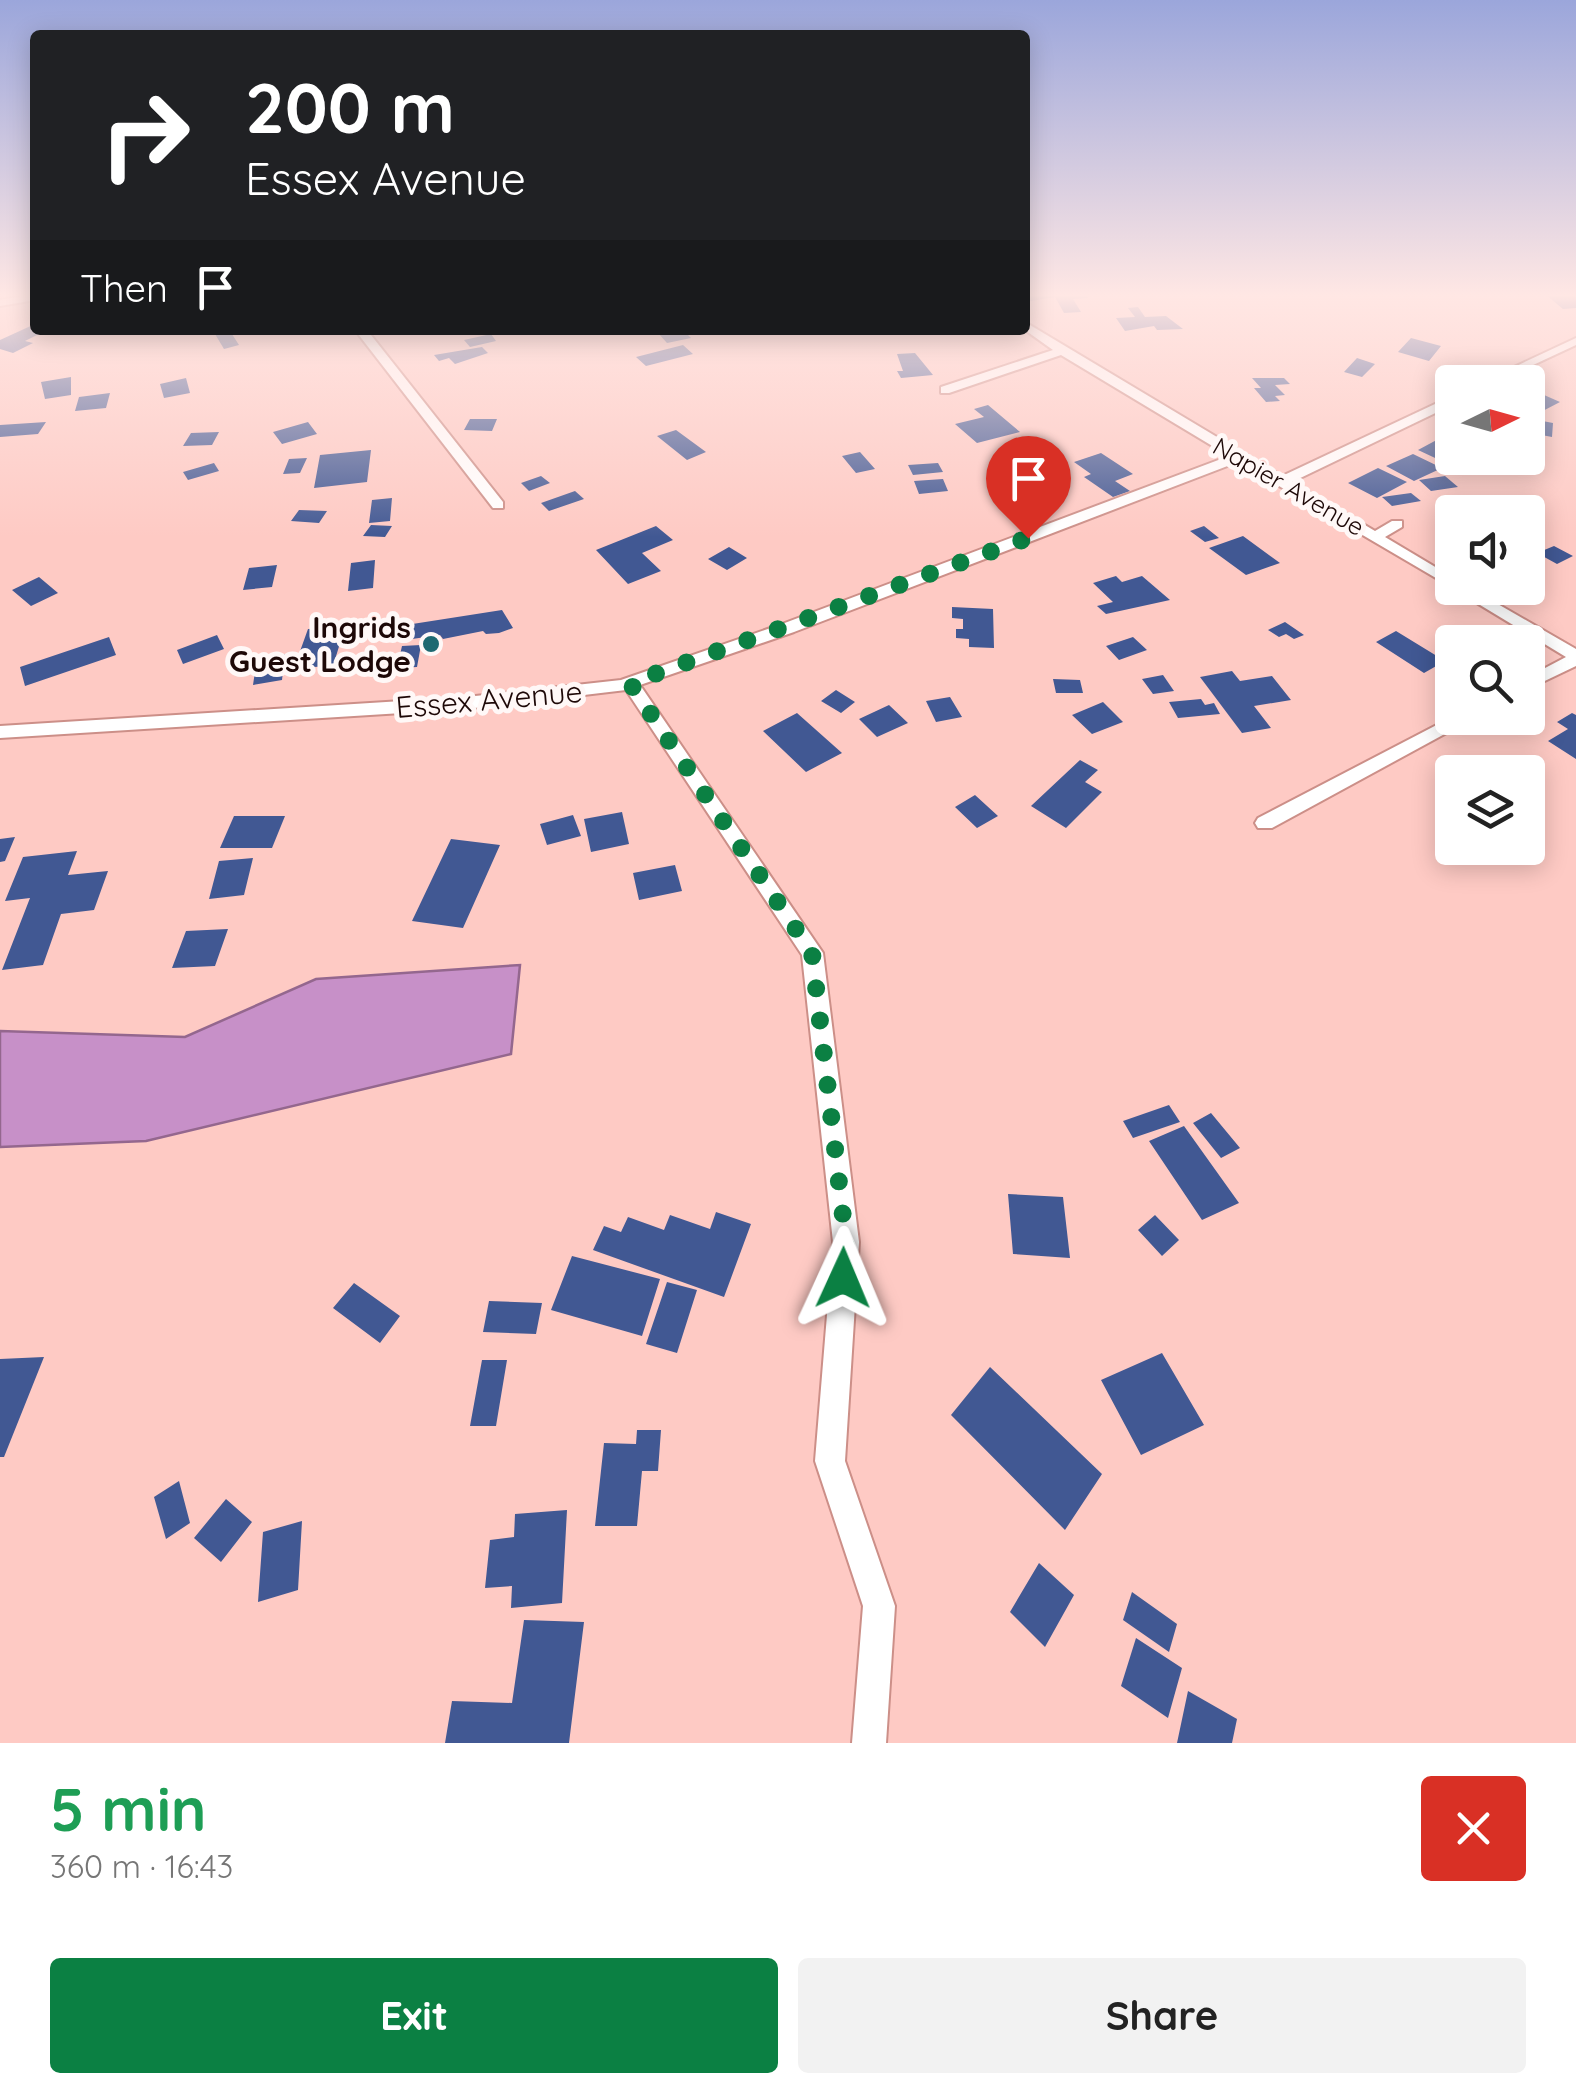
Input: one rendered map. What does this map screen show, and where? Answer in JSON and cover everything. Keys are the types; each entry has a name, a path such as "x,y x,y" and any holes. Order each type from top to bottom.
{"street":[{"path":"396,374 498,505"},
{"path":"945,390 992,374"},
{"name":"Napier Avenue","path":"1101,374 1435,573"},
{"path":"1281,482 1435,408"},
{"name":"Essex Avenue","path":"0,732 466,703 630,683 924,578 1238,457"},
{"path":"1375,537 1397,524"},
{"path":"1488,605 1576,658"},
{"path":"1545,675 1576,658"},
{"path":"630,683 812,953 846,1242 830,1460 879,1606 869,1743"},
{"path":"1265,824 1435,734"}],"shaded area":[{"path":"520,965 511,1054 146,1141 0,1147 0,1031 185,1037 316,979"}],"building":[{"path":"899,374 933,375 901,378"},
{"path":"71,377 71,395 45,399 41,382"},
{"path":"186,378 190,393 164,398 160,384"},
{"path":"1252,378 1284,378 1290,384 1275,385 1285,395 1275,396 1280,401 1266,402 1254,388 1261,388"},
{"path":"110,393 106,408 75,411 79,397"},
{"path":"1545,395 1560,402 1545,410"},
{"path":"988,405 1020,432 977,443 955,424 984,417 974,409"},
{"path":"470,419 497,419 492,431 464,430"},
{"path":"1545,421 1553,423 1552,437 1545,436"},
{"path":"46,422 38,434 0,437 0,425"},
{"path":"308,422 317,434 282,444 273,432"},
{"path":"676,430 706,452 687,460 657,436"},
{"path":"219,432 212,445 183,446 191,433"},
{"path":"1435,441 1435,458 1418,450"},
{"path":"371,450 367,482 314,488 320,455"},
{"path":"860,452 875,469 856,473 842,456"},
{"path":"1101,453 1133,474 1115,481 1130,491 1113,497 1084,477 1091,474 1074,462"},
{"path":"1413,454 1435,465 1435,471 1414,481 1386,466"},
{"path":"307,458 300,473 283,474 289,459"},
{"path":"214,463 219,471 188,480 183,472"},
{"path":"938,463 943,472 913,475 908,465"},
{"path":"1378,468 1407,482 1377,498 1348,483"},
{"path":"541,476 550,483 529,491 521,483"},
{"path":"1445,476 1458,487 1431,491 1419,480"},
{"path":"943,479 948,491 919,494 914,481"},
{"path":"575,491 584,499 549,511 541,503"},
{"path":"1411,493 1421,501 1392,506 1382,497"},
{"path":"392,498 390,521 369,523 372,500"},
{"path":"299,510 327,511 319,523 291,521"},
{"path":"371,525 392,526 385,537 363,536"},
{"path":"656,526 673,540 642,553 661,571 628,584 596,550"},
{"path":"1204,526 1219,538 1205,542 1190,531"},
{"path":"1243,536 1280,563 1246,575 1209,548"},
{"path":"1554,546 1573,556 1557,564 1545,557 1545,550"},
{"path":"729,547 747,558 727,570 708,559"},
{"path":"375,560 373,588 348,591 351,563"},
{"path":"277,565 272,587 243,590 249,568"},
{"path":"1116,576 1122,582 1142,576 1170,600 1106,614 1097,606 1113,602 1093,583"},
{"path":"39,577 58,593 31,606 12,590"},
{"path":"952,607 993,609 994,648 969,647 969,639 956,638 956,629 963,629 963,619 952,618"},
{"path":"502,610 513,628 499,633 483,631 443,639 440,635 412,639 406,625"},
{"path":"1285,622 1304,635 1294,639 1286,634 1279,637 1268,630"},
{"path":"345,627 333,666 294,668 308,629"},
{"path":"1396,631 1435,655 1435,667 1424,673 1376,642"},
{"path":"217,635 224,649 183,664 177,650"},
{"path":"109,637 116,655 25,686 20,667"},
{"path":"1133,637 1147,650 1119,660 1106,646"},
{"path":"421,645 417,667 397,668 402,646"},
{"path":"285,654 282,680 253,685 257,658"},
{"path":"1232,671 1240,681 1272,676 1291,700 1254,706 1271,728 1242,733 1200,677"},
{"path":"1163,675 1174,691 1153,694 1142,679"},
{"path":"1053,679 1080,680 1083,693 1056,693"},
{"path":"836,690 855,702 841,713 821,701"},
{"path":"950,697 962,717 936,722 926,701"},
{"path":"1201,699 1205,705 1214,703 1220,714 1178,718 1169,702"},
{"path":"1103,702 1123,722 1092,734 1072,715"},
{"path":"889,705 908,723 877,737 859,719"},
{"path":"797,713 842,753 806,772 763,731"},
{"path":"1572,713 1576,715 1576,759 1548,741 1568,729 1557,722"},
{"path":"1080,760 1098,770 1085,782 1102,792 1066,828 1031,806"},
{"path":"975,795 998,816 977,828 955,807"},
{"path":"622,812 629,844 591,852 584,819"},
{"path":"573,815 581,836 547,845 540,824"},
{"path":"234,816 285,816 272,848 220,848"},
{"path":"15,837 5,861 0,862 0,839"},
{"path":"451,839 500,845 463,928 412,921"},
{"path":"77,851 68,875 108,871 94,910 61,914 43,965 2,970 30,898 5,901 23,857"},
{"path":"253,858 244,895 209,899 219,861"},
{"path":"675,865 682,891 639,900 633,873"},
{"path":"228,929 215,966 172,968 186,931"},
{"path":"1169,1105 1180,1122 1133,1138 1123,1121"},
{"path":"1211,1113 1240,1148 1221,1158 1193,1123"},
{"path":"1184,1126 1239,1203 1202,1220 1149,1141"},
{"path":"1008,1194 1063,1197 1070,1258 1013,1254"},
{"path":"716,1212 751,1224 724,1297 593,1250 604,1226 621,1232 628,1217 664,1230 670,1215 710,1229"},
{"path":"1155,1215 1179,1240 1162,1256 1138,1230"},
{"path":"572,1256 660,1279 642,1336 551,1310"},
{"path":"667,1282 697,1290 677,1353 646,1344"},
{"path":"354,1283 400,1316 380,1343 333,1308"},
{"path":"489,1301 542,1303 536,1334 483,1332"},
{"path":"1162,1353 1204,1425 1141,1455 1101,1380"},
{"path":"44,1357 4,1457 0,1457 0,1359"},
{"path":"482,1360 507,1360 496,1426 470,1426"},
{"path":"990,1367 1102,1474 1065,1530 951,1415"},
{"path":"637,1430 661,1430 658,1471 642,1471 637,1526 595,1526 604,1443 636,1444"},
{"path":"179,1481 190,1523 166,1539 154,1497"},
{"path":"226,1499 252,1522 221,1562 194,1538"},
{"path":"567,1510 562,1603 511,1608 512,1586 485,1588 490,1540 514,1537 515,1514"},
{"path":"302,1521 298,1590 258,1602 263,1532"},
{"path":"1039,1563 1074,1595 1045,1647 1010,1612"},
{"path":"1132,1592 1177,1624 1169,1652 1123,1620"},
{"path":"524,1620 584,1622 569,1743 445,1743 452,1701 512,1703"},
{"path":"1136,1638 1182,1668 1168,1718 1121,1686"},
{"path":"1188,1691 1237,1719 1232,1743 1177,1743"}],"place":[{"name":"Ingrids Guest Lodge","path":"431,644"}],"route":[{"path":"843,1278 846,1242 812,953 630,683 1028,538"}]}
